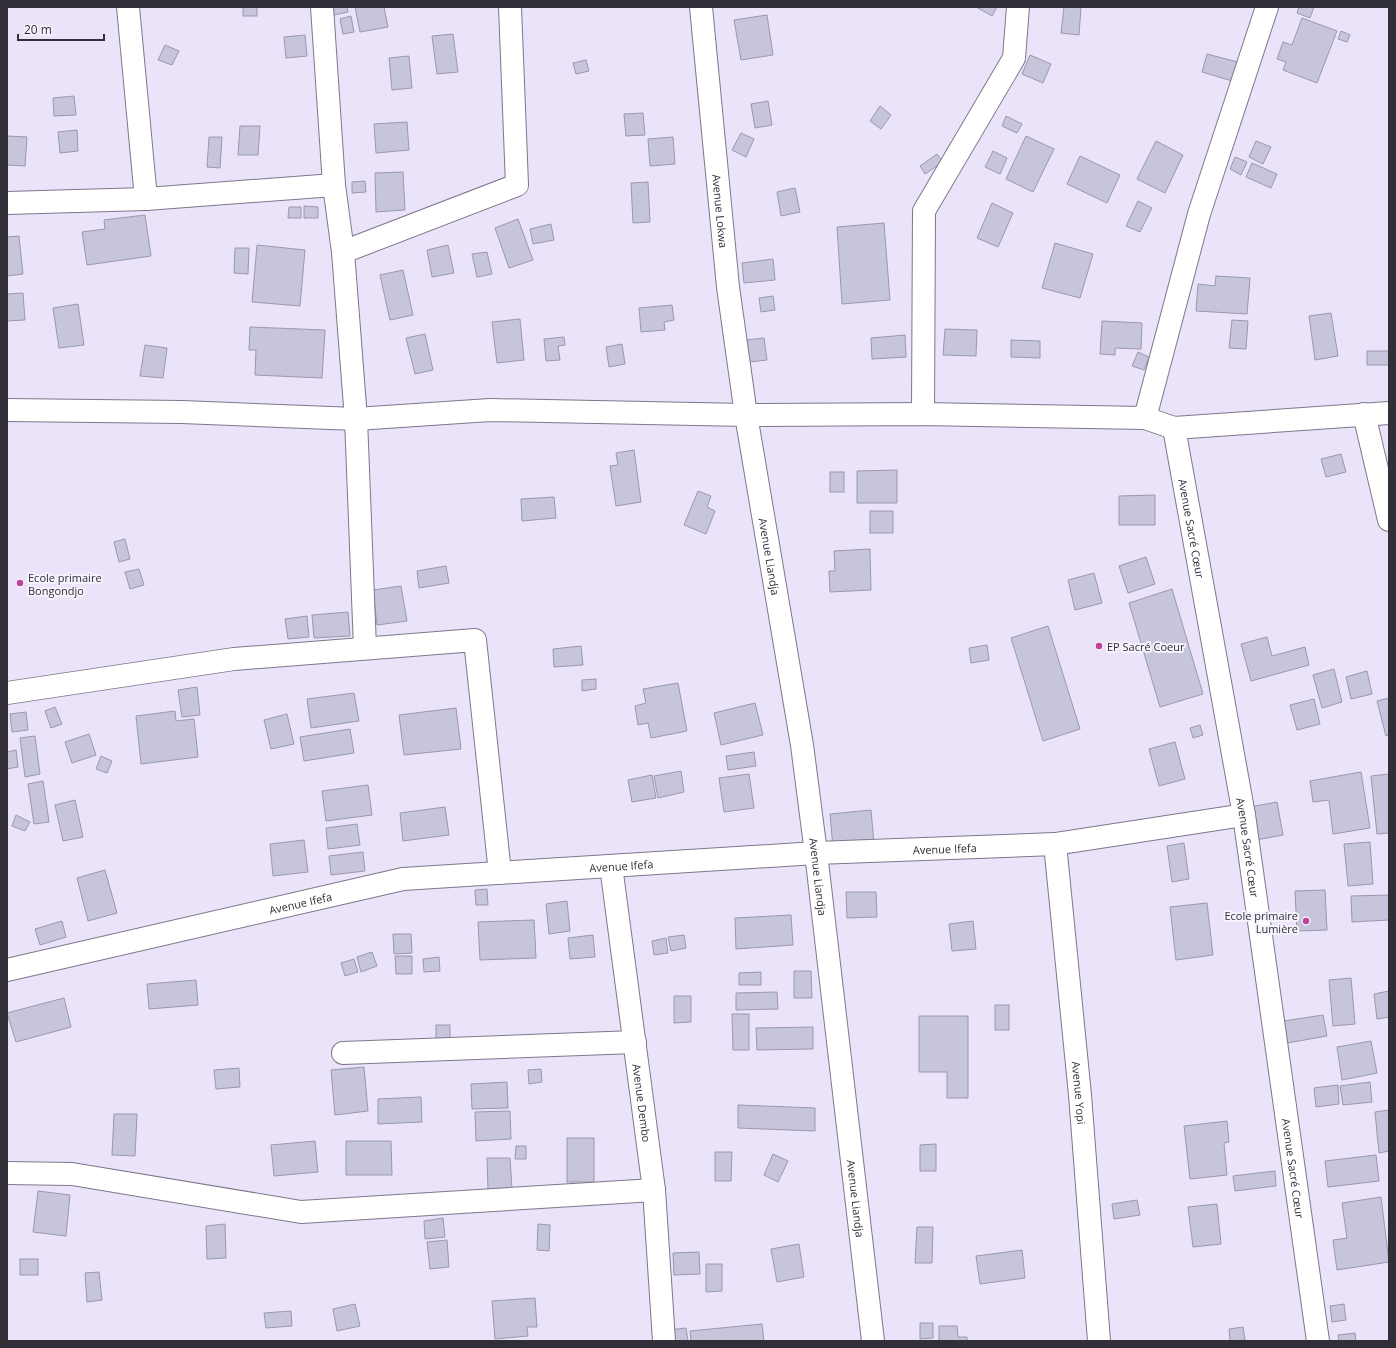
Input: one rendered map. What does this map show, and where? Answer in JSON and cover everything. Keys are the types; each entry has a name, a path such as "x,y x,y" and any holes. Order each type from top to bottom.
{"street":[{"path":"128,7 146,199"},
{"path":"322,7 334,185 343,252 356,419 365,648"},
{"path":"343,252 517,185 510,7"},
{"name":"Avenue Lokwa","path":"701,7 728,288 746,415"},
{"path":"923,414 924,211 1014,58 1018,7"},
{"path":"1145,418 1200,214 1267,7"},
{"path":"7,203 146,199 334,185"},
{"path":"7,410 182,412 356,419 490,410 746,415 923,414 1145,418 1174,428 1389,413"},
{"path":"1364,414 1389,520"},
{"name":"Avenue Liandja","path":"746,415 802,745 873,1341"},
{"name":"Avenue Sacré Cœur","path":"1174,428 1244,815 1318,1341"},
{"path":"7,693 234,659 475,640 500,873"},
{"name":"Avenue Ifefa","path":"7,970 403,879 816,853 1055,844 1244,815"},
{"name":"Avenue Yopi","path":"1055,844 1080,1095 1099,1341"},
{"name":"Avenue Dembo","path":"611,866 654,1190 664,1341"},
{"path":"343,1053 635,1042"},
{"path":"7,1173 72,1174 301,1212 654,1190"}],"building":[{"path":"243,7 257,7 257,16 243,16"},
{"path":"332,7 347,7 348,12 334,15"},
{"path":"355,7 384,7 388,27 360,32"},
{"path":"976,7 997,7 992,16"},
{"path":"1064,7 1081,7 1079,35 1061,33"},
{"path":"1299,7 1314,7 1310,18 1297,13"},
{"path":"767,15 773,55 741,60 734,20"},
{"path":"351,16 354,32 343,34 340,19"},
{"path":"1302,18 1337,31 1317,83 1283,70 1286,62 1277,59 1283,42 1292,45"},
{"path":"1341,31 1350,35 1347,42 1338,39"},
{"path":"453,34 458,72 437,74 432,36"},
{"path":"305,35 307,56 286,58 284,37"},
{"path":"165,45 179,51 172,65 158,60"},
{"path":"1207,54 1238,62 1232,81 1202,72"},
{"path":"1030,55 1051,64 1043,83 1022,74"},
{"path":"409,56 412,88 392,90 389,58"},
{"path":"586,60 589,71 576,74 573,63"},
{"path":"74,96 76,115 54,116 53,98"},
{"path":"768,101 772,125 755,128 751,104"},
{"path":"880,106 891,115 881,129 870,121"},
{"path":"643,113 645,135 626,136 624,114"},
{"path":"1006,116 1022,124 1017,133 1002,126"},
{"path":"407,122 409,150 376,153 374,124"},
{"path":"240,126 260,126 258,155 238,155"},
{"path":"77,130 78,151 60,153 58,132"},
{"path":"741,133 754,139 746,157 732,150"},
{"path":"7,136 27,137 25,166 7,165"},
{"path":"1026,136 1054,149 1033,192 1006,179"},
{"path":"209,137 222,137 220,168 207,167"},
{"path":"673,137 675,164 650,166 648,139"},
{"path":"1156,141 1183,155 1165,193 1137,179"},
{"path":"1256,141 1271,147 1263,164 1249,157"},
{"path":"993,151 1007,158 1000,174 985,167"},
{"path":"937,154 943,162 925,174 920,166"},
{"path":"1080,156 1120,175 1107,203 1067,184"},
{"path":"1235,157 1247,162 1241,175 1230,169"},
{"path":"1252,163 1277,174 1271,188 1246,177"},
{"path":"403,172 405,210 376,212 375,173"},
{"path":"365,181 366,192 352,193 352,182"},
{"path":"648,182 650,222 633,223 631,183"},
{"path":"795,188 800,212 781,216 777,192"},
{"path":"1138,201 1152,208 1140,232 1126,226"},
{"path":"992,203 1013,213 998,247 977,238"},
{"path":"304,206 318,207 318,218 304,218"},
{"path":"289,207 301,207 301,218 288,218"},
{"path":"145,215 151,256 87,265 82,232 105,229 104,220"},
{"path":"518,219 533,260 509,268 495,228"},
{"path":"884,223 890,300 842,304 837,227"},
{"path":"551,224 554,240 533,244 530,229"},
{"path":"19,236 23,274 7,276 7,237"},
{"path":"1055,243 1093,254 1080,298 1042,288"},
{"path":"257,245 305,250 300,306 252,302"},
{"path":"448,245 454,273 432,277 427,250"},
{"path":"235,248 249,248 248,274 234,273"},
{"path":"487,252 492,274 477,277 472,254"},
{"path":"773,259 775,280 744,283 742,263"},
{"path":"403,270 413,315 390,320 380,275"},
{"path":"1216,276 1250,278 1247,314 1196,311 1198,284 1215,286"},
{"path":"23,293 25,320 7,321 7,294"},
{"path":"773,296 775,310 761,312 759,298"},
{"path":"78,304 84,345 59,348 53,308"},
{"path":"672,305 674,320 664,322 665,330 641,332 639,308"},
{"path":"1331,313 1338,356 1315,360 1309,316"},
{"path":"520,319 524,360 497,363 492,322"},
{"path":"1232,320 1248,321 1246,349 1229,348"},
{"path":"1102,321 1142,323 1141,349 1115,348 1115,355 1100,354"},
{"path":"250,327 325,330 322,378 255,375 256,350 249,350"},
{"path":"945,329 977,330 976,356 943,355"},
{"path":"425,334 433,370 415,374 406,338"},
{"path":"905,335 906,357 872,359 871,338"},
{"path":"564,337 565,345 558,346 560,360 546,361 544,339"},
{"path":"764,338 767,360 749,362 746,340"},
{"path":"1011,340 1040,341 1040,358 1011,357"},
{"path":"622,344 625,364 609,367 606,347"},
{"path":"145,345 167,348 163,378 140,376"},
{"path":"1367,351 1389,351 1389,365 1367,365"},
{"path":"1138,352 1149,357 1144,370 1132,366"},
{"path":"634,450 641,502 616,506 610,466 618,465 616,453"},
{"path":"1341,454 1346,472 1326,477 1321,459"},
{"path":"897,470 897,503 857,503 857,471"},
{"path":"830,472 844,472 844,492 830,492"},
{"path":"698,491 711,496 707,507 715,511 706,534 684,525"},
{"path":"1155,495 1155,525 1119,525 1119,496"},
{"path":"554,497 556,518 522,521 521,499"},
{"path":"870,511 893,511 893,533 870,533"},
{"path":"125,539 130,559 119,562 114,542"},
{"path":"870,549 871,590 830,592 829,571 835,571 834,551"},
{"path":"1146,557 1155,584 1128,593 1119,566"},
{"path":"446,566 449,583 419,588 417,571"},
{"path":"139,569 144,585 130,589 125,572"},
{"path":"1094,573 1102,603 1075,610 1068,580"},
{"path":"401,586 407,621 377,625 373,590"},
{"path":"1172,589 1203,694 1160,707 1129,603"},
{"path":"348,612 350,636 314,638 312,615"},
{"path":"307,616 309,637 288,639 285,619"},
{"path":"1048,626 1080,729 1043,741 1011,638"},
{"path":"1267,637 1272,656 1305,647 1309,665 1251,681 1241,644"},
{"path":"987,645 989,660 971,663 969,648"},
{"path":"581,646 583,665 554,667 553,649"},
{"path":"1334,669 1342,702 1322,708 1313,675"},
{"path":"1367,671 1372,694 1351,699 1346,677"},
{"path":"596,679 596,689 582,691 582,680"},
{"path":"678,683 687,731 651,738 648,723 638,725 635,706 646,703 643,689"},
{"path":"197,687 200,715 182,717 178,690"},
{"path":"354,693 359,721 311,728 307,699"},
{"path":"1389,698 1389,735 1386,736 1377,701"},
{"path":"1314,699 1320,724 1297,730 1290,705"},
{"path":"755,703 763,735 721,745 714,713"},
{"path":"55,707 62,724 51,728 45,711"},
{"path":"456,708 461,749 404,755 399,715"},
{"path":"175,711 176,721 194,719 198,757 141,764 136,716"},
{"path":"26,712 28,730 12,732 10,714"},
{"path":"287,714 294,744 271,749 264,720"},
{"path":"1200,725 1203,735 1193,738 1190,728"},
{"path":"350,729 354,753 304,761 300,737"},
{"path":"89,734 96,755 72,763 65,742"},
{"path":"35,736 40,774 25,777 20,738"},
{"path":"1175,742 1185,779 1159,786 1149,749"},
{"path":"16,750 18,767 7,769 7,752"},
{"path":"754,752 756,766 728,770 726,756"},
{"path":"101,756 112,761 107,773 96,769"},
{"path":"681,771 684,792 658,798 654,776"},
{"path":"1361,772 1370,828 1333,834 1329,800 1313,802 1310,781"},
{"path":"749,774 754,808 724,812 719,778"},
{"path":"1389,774 1389,833 1377,834 1371,776"},
{"path":"652,775 656,798 632,802 628,780"},
{"path":"43,781 49,822 34,824 28,784"},
{"path":"368,785 372,815 326,821 322,791"},
{"path":"75,800 83,837 63,841 55,805"},
{"path":"1277,802 1283,835 1256,840 1250,807"},
{"path":"445,807 449,835 403,841 400,813"},
{"path":"871,810 874,844 833,848 830,814"},
{"path":"16,815 30,822 25,831 12,826"},
{"path":"357,824 360,845 328,849 326,828"},
{"path":"304,840 308,872 273,876 270,844"},
{"path":"1370,842 1373,884 1348,886 1344,844"},
{"path":"1184,843 1189,879 1172,882 1167,846"},
{"path":"363,852 365,871 331,875 329,856"},
{"path":"105,870 117,913 88,921 77,878"},
{"path":"487,889 488,905 476,905 475,890"},
{"path":"1325,890 1327,930 1297,931 1295,891"},
{"path":"846,892 876,892 877,917 847,918"},
{"path":"1389,895 1389,920 1352,922 1351,896"},
{"path":"567,901 570,931 549,934 546,904"},
{"path":"1207,903 1213,955 1176,960 1170,907"},
{"path":"791,915 793,945 736,949 735,918"},
{"path":"534,920 536,958 480,960 478,922"},
{"path":"62,921 66,937 40,945 35,929"},
{"path":"973,921 976,949 952,951 949,924"},
{"path":"393,934 411,934 412,953 394,954"},
{"path":"593,935 595,957 570,959 568,938"},
{"path":"684,935 686,948 671,951 668,937"},
{"path":"666,938 668,953 654,955 652,941"},
{"path":"372,952 377,966 361,972 357,957"},
{"path":"395,956 412,956 412,974 396,974"},
{"path":"439,957 440,971 424,972 423,959"},
{"path":"354,959 358,972 345,976 341,963"},
{"path":"794,971 811,971 812,998 794,998"},
{"path":"761,972 761,985 739,985 739,973"},
{"path":"1351,978 1355,1024 1333,1026 1329,980"},
{"path":"196,980 198,1005 149,1009 147,984"},
{"path":"1389,991 1389,1017 1377,1019 1374,994"},
{"path":"777,992 778,1009 736,1010 736,993"},
{"path":"674,996 691,996 691,1022 674,1023"},
{"path":"64,998 71,1027 16,1042 7,1013"},
{"path":"995,1005 1009,1005 1009,1030 995,1030"},
{"path":"732,1014 749,1014 749,1050 733,1050"},
{"path":"1323,1015 1327,1036 1287,1043 1284,1021"},
{"path":"919,1016 968,1016 968,1098 947,1098 947,1072 919,1072"},
{"path":"436,1025 450,1025 450,1046 436,1046"},
{"path":"813,1027 813,1049 757,1050 756,1028"},
{"path":"1371,1041 1377,1073 1342,1080 1337,1047"},
{"path":"364,1067 368,1111 335,1115 331,1070"},
{"path":"239,1068 240,1087 216,1089 214,1070"},
{"path":"541,1069 542,1082 529,1084 528,1070"},
{"path":"507,1082 508,1108 472,1109 471,1084"},
{"path":"1370,1082 1372,1102 1343,1105 1340,1086"},
{"path":"1338,1085 1339,1104 1316,1107 1314,1088"},
{"path":"421,1097 422,1122 378,1124 378,1099"},
{"path":"738,1105 815,1108 815,1131 738,1128"},
{"path":"1389,1110 1389,1151 1379,1153 1375,1112"},
{"path":"510,1111 511,1139 476,1141 475,1112"},
{"path":"114,1114 137,1114 135,1156 112,1155"},
{"path":"1227,1121 1229,1142 1224,1143 1227,1175 1190,1179 1184,1126"},
{"path":"567,1138 594,1138 594,1182 567,1182"},
{"path":"315,1141 318,1172 274,1176 271,1145"},
{"path":"346,1141 391,1141 392,1175 346,1175"},
{"path":"936,1144 936,1171 920,1171 920,1145"},
{"path":"516,1146 526,1146 526,1159 515,1159"},
{"path":"715,1152 732,1152 731,1181 715,1181"},
{"path":"773,1154 788,1161 778,1182 764,1175"},
{"path":"1376,1155 1379,1181 1328,1187 1325,1161"},
{"path":"487,1158 510,1158 512,1189 488,1190"},
{"path":"1275,1171 1276,1186 1235,1191 1233,1176"},
{"path":"38,1191 70,1195 66,1236 33,1232"},
{"path":"1381,1197 1389,1262 1337,1270 1333,1240 1347,1238 1342,1203"},
{"path":"1137,1200 1140,1215 1114,1219 1112,1204"},
{"path":"1217,1204 1221,1244 1193,1247 1188,1207"},
{"path":"443,1218 445,1237 425,1239 424,1221"},
{"path":"225,1224 226,1258 207,1259 206,1226"},
{"path":"538,1224 550,1225 549,1251 537,1250"},
{"path":"917,1227 933,1227 932,1263 915,1263"},
{"path":"447,1240 449,1267 430,1269 427,1242"},
{"path":"799,1244 804,1277 777,1282 771,1249"},
{"path":"1022,1250 1025,1278 980,1284 976,1256"},
{"path":"699,1252 700,1274 674,1275 673,1253"},
{"path":"20,1259 38,1259 38,1275 20,1275"},
{"path":"706,1264 722,1264 722,1291 706,1292"},
{"path":"99,1272 102,1300 87,1302 85,1273"},
{"path":"535,1298 537,1327 527,1327 528,1336 495,1339 492,1301"},
{"path":"355,1304 360,1326 337,1331 333,1309"},
{"path":"1344,1304 1346,1320 1332,1322 1330,1306"},
{"path":"291,1311 292,1326 266,1328 264,1313"},
{"path":"920,1323 933,1323 933,1338 920,1339"},
{"path":"762,1324 764,1341 691,1341 690,1331"},
{"path":"939,1326 957,1326 958,1337 967,1337 967,1341 939,1341"},
{"path":"1243,1327 1245,1340 1230,1341 1229,1329"},
{"path":"686,1328 688,1341 670,1341 669,1330"},
{"path":"1355,1333 1356,1341 1339,1341 1338,1335"}],"place":[{"name":"Ecole primaire Bongondjo","path":"20,583"},
{"name":"EP Sacré Coeur","path":"1099,646"},
{"name":"Ecole primaire Lumière","path":"1306,921"}]}
